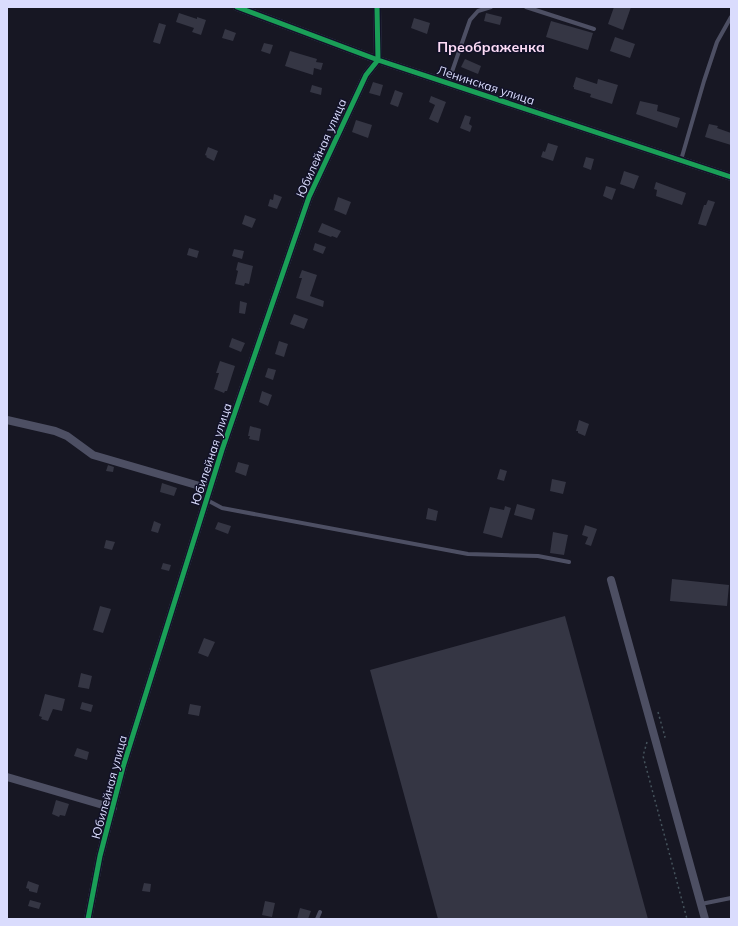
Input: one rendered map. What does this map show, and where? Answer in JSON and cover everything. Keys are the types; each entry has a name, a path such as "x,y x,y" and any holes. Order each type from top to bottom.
{"street":[{"name":"Ленинская улица","path":"237,7 378,60 731,177"},
{"path":"377,7 378,60"},
{"name":"Юбилейная улица","path":"88,919 100,856 123,767 222,450 309,197 366,74 378,60"},
{"path":"7,420 55,430 67,436 93,455 210,489"},
{"path":"611,580 706,919"},
{"path":"7,777 113,808"}],"lane":[{"path":"448,83 470,20 478,11 491,7"},
{"path":"526,7 594,29"},
{"path":"681,160 717,42 731,17"},
{"path":"206,500 222,508 468,554 538,556 569,562"},
{"path":"701,904 731,898"},
{"path":"317,919 320,912"}],"path":[{"path":"658,712 665,737 647,742 643,756 687,919"}],"building":[{"path":"614,7 631,7 623,30 608,24"},
{"path":"179,13 197,19 197,17 206,20 201,35 192,32 194,28 176,22"},
{"path":"486,13 502,17 500,25 484,21"},
{"path":"414,18 430,23 427,34 411,28"},
{"path":"551,21 593,33 588,50 546,37"},
{"path":"159,23 166,25 160,44 153,42"},
{"path":"225,29 236,33 233,41 222,38"},
{"path":"615,37 635,44 630,58 610,51"},
{"path":"264,43 273,45 270,54 261,51"},
{"path":"290,51 317,59 316,62 323,63 321,70 314,68 313,75 285,66"},
{"path":"465,59 481,66 478,74 461,67"},
{"path":"576,77 597,84 598,79 618,85 612,104 590,97 591,94 574,89 573,87"},
{"path":"373,82 383,85 380,96 369,93"},
{"path":"312,85 322,88 321,95 310,92"},
{"path":"395,90 403,93 398,107 390,104"},
{"path":"431,96 446,102 438,123 429,119 435,105 429,102"},
{"path":"640,101 658,105 657,111 680,118 677,128 636,114"},
{"path":"465,115 471,117 469,124 472,126 470,132 460,128"},
{"path":"356,120 372,125 368,138 352,132"},
{"path":"709,124 718,126 717,128 731,133 731,145 705,137"},
{"path":"548,143 558,146 553,161 541,157 543,151 545,152"},
{"path":"208,147 218,151 214,161 205,155"},
{"path":"586,157 594,159 591,170 583,167"},
{"path":"624,171 639,176 634,189 620,184"},
{"path":"656,182 686,193 682,205 656,196 657,190 654,189"},
{"path":"606,186 616,189 612,200 603,196"},
{"path":"274,194 282,197 277,209 268,206 270,199 273,200"},
{"path":"338,197 351,202 346,215 334,210"},
{"path":"708,200 715,202 706,226 698,224 704,205 706,205"},
{"path":"245,215 256,219 252,228 242,224"},
{"path":"322,223 341,231 337,238 318,232"},
{"path":"315,243 326,247 323,254 313,250"},
{"path":"189,248 199,251 197,258 187,255"},
{"path":"234,249 244,251 242,259 232,256"},
{"path":"238,262 253,266 249,284 245,283 244,286 235,284 238,271 236,270"},
{"path":"302,270 317,275 310,296 324,301 323,307 296,298 302,278 299,278"},
{"path":"240,301 247,303 245,314 239,313"},
{"path":"294,314 308,319 304,329 290,324"},
{"path":"232,338 245,343 241,352 229,347"},
{"path":"279,341 288,344 284,357 275,354"},
{"path":"220,361 235,366 227,391 224,393 214,389 219,373 216,373"},
{"path":"268,368 276,370 273,380 265,377"},
{"path":"262,391 272,395 268,406 259,402"},
{"path":"579,420 589,424 585,436 576,431"},
{"path":"250,426 261,429 259,441 249,439 250,436 248,436"},
{"path":"238,462 249,465 246,476 235,472"},
{"path":"108,465 114,467 113,472 106,471"},
{"path":"500,469 507,471 504,481 497,479"},
{"path":"552,479 566,482 563,494 550,491"},
{"path":"162,483 177,488 174,496 160,492"},
{"path":"517,504 535,509 532,520 514,515"},
{"path":"505,506 511,508 502,538 483,533 490,507 504,510"},
{"path":"428,508 438,511 436,521 426,519"},
{"path":"154,521 161,524 158,533 151,531"},
{"path":"218,522 231,526 228,534 215,529"},
{"path":"585,525 597,529 591,546 585,544 588,537 582,535"},
{"path":"553,532 568,535 564,555 550,553"},
{"path":"106,540 115,542 112,550 104,548"},
{"path":"163,563 171,565 169,571 161,569"},
{"path":"672,579 729,585 727,606 670,601"},
{"path":"100,606 111,609 103,633 93,630"},
{"path":"565,616 648,919 438,919 370,670"},
{"path":"204,638 215,642 208,657 198,653"},
{"path":"81,673 92,676 89,689 78,687"},
{"path":"45,694 65,699 62,711 53,709 48,721 41,719 42,717 39,716"},
{"path":"82,702 93,705 91,712 80,709"},
{"path":"190,704 201,706 199,716 188,714"},
{"path":"77,748 89,752 87,760 74,756"},
{"path":"56,800 69,804 65,816 60,815 59,817 52,814"},
{"path":"28,881 39,885 37,893 29,891 29,889 26,888"},
{"path":"144,883 151,884 150,892 142,891"},
{"path":"30,900 41,903 39,909 28,906"},
{"path":"265,901 275,903 272,917 262,915"},
{"path":"300,908 311,911 308,919 297,919"}],"cycle path":[{"path":"237,7 378,60 731,177"},
{"path":"88,919 100,856 123,767 222,450 309,197 366,75 378,60 377,7"}],"district":[{"name":"Преображенка","path":"491,47"}]}
